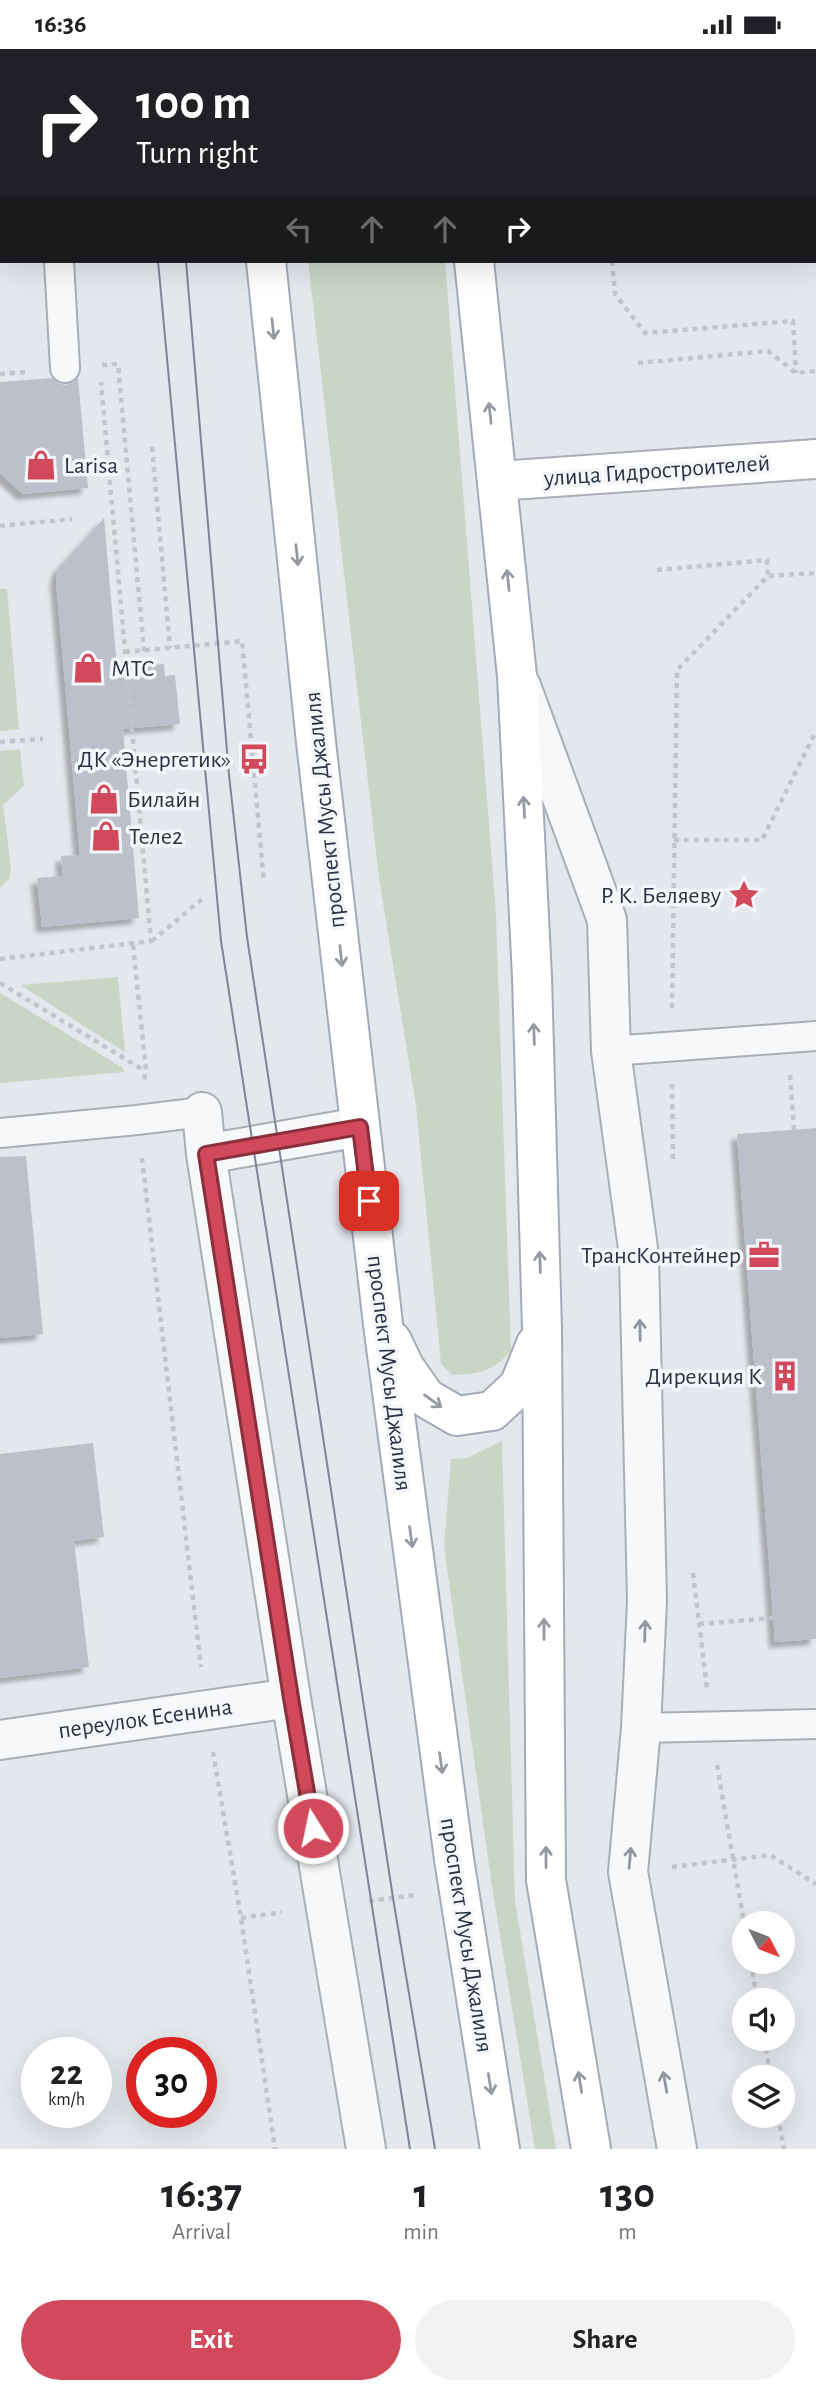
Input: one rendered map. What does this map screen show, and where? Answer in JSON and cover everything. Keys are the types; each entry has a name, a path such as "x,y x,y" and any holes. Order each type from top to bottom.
{"main road":[{"name":"проспект Мусы Джалиля","path":"266,263 383,1324 454,1859 500,2149"},
{"path":"474,263 517,676 532,977 542,1330 547,1880 591,2149"},
{"name":"улица Гидростроителей","path":"497,481 816,459"},
{"path":"383,1324 405,1367 426,1398 457,1416 492,1411 519,1386 542,1330"}],"street":[{"path":"517,676 607,920 611,1051 639,1256 647,1601 641,1728 628,1872 677,2149"},
{"path":"202,1112 206,1154 291,1698 366,2149"},
{"path":"206,1154 360,1127"},
{"name":"переулок Есенина","path":"0,1740 205,1708 291,1698"}],"lane":[{"path":"59,263 65,368"},
{"path":"611,1051 816,1035"},
{"path":"0,1133 202,1112"},
{"path":"641,1728 816,1724"}],"path":[{"path":"612,263 615,294 645,333 793,321 796,373"},
{"path":"638,363 768,351 796,373 816,370"},
{"path":"99,365 151,941"},
{"path":"120,387 144,650"},
{"path":"152,447 170,648"},
{"path":"0,526 72,519"},
{"path":"657,570 766,560 768,576"},
{"path":"672,1047 677,670 768,576 816,573"},
{"path":"125,652 242,641 264,883"},
{"path":"674,840 762,840 816,731"},
{"path":"0,742 43,739"},
{"path":"0,959 151,941 202,899"},
{"path":"133,945 146,1071 137,1120 205,1708 241,1918 275,2149"},
{"path":"0,983 146,1071"},
{"path":"787,1038 794,1130"},
{"path":"692,1567 707,1694"},
{"path":"699,1624 773,1618"},
{"path":"717,1765 742,1911"},
{"path":"670,1867 770,1855 816,1884"},
{"path":"357,1903 417,1895"},
{"path":"241,1918 294,1911"},
{"path":"780,2128 783,2149"}],"green space":[{"path":"308,263 445,263 496,914 511,1351 491,1368 470,1374 452,1375 441,1364 416,1106 379,878"},
{"path":"0,589 7,589 19,729 0,731"},
{"path":"20,749 24,786 3,805 11,869 9,879 0,888 0,751"},
{"path":"118,977 125,1052 20,985"},
{"path":"0,993 123,1068 124,1072 0,1083"},
{"path":"502,1441 515,1901 556,2149 535,2149 492,1886 444,1547 451,1459 467,1458"}],"building":[{"path":"52,378 65,385 78,378 88,488 23,494 0,473 0,382"},
{"path":"104,518 117,668 164,664 165,676 175,675 180,724 123,729 139,918 42,927 37,878 63,876 61,856 80,855 56,580 58,569"},
{"name":"Дирекция К","path":"816,1128 816,1639 775,1642 737,1134"},
{"path":"26,1156 43,1334 0,1338 0,1157"},
{"path":"93,1443 104,1537 74,1541 89,1667 0,1678 0,1454"}],"tram line":[{"path":"158,263 221,941 410,2149"},
{"path":"186,263 229,775 247,937 393,1898 435,2149"}],"place":[{"name":"Larisa","path":"41,465"},
{"name":"МТС","path":"88,668"},
{"name":"ДК «Энергетик»","path":"254,759"},
{"name":"Билайн","path":"104,799"},
{"name":"Теле2","path":"106,836"},
{"name":"Р. К. Беляеву","path":"744,895"},
{"name":"ТрансКонтейнер","path":"764,1255"},
{"name":"Дирекция К","path":"785,1376"}],"route":[{"path":"313,1828 206,1154 360,1127 369,1201"}]}
